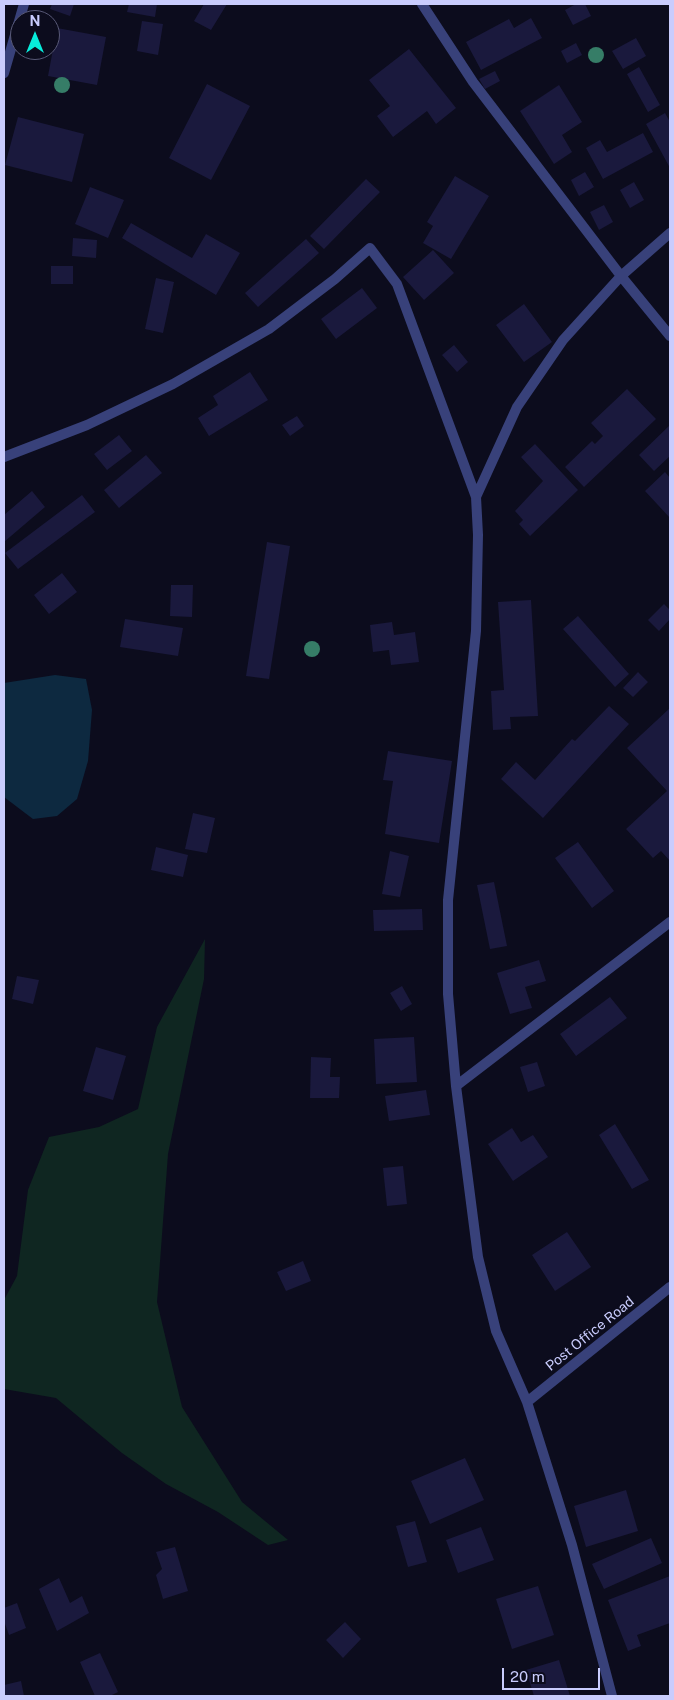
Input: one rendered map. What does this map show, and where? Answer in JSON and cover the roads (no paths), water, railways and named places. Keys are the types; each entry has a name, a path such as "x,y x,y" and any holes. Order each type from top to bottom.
{"street":[{"path":"4,74 24,4"},
{"path":"422,4 473,82 621,276 670,336"},
{"path":"476,497 517,407 563,340 621,276 670,232"},
{"path":"4,457 87,425 173,384 261,334 335,279 370,248 397,284 476,497 478,535 476,631 448,900 448,994 456,1086 478,1257 496,1331 527,1402 572,1545 612,1696"},
{"path":"456,1086 670,922"},
{"name":"Post Office Road","path":"527,1402 670,1287"}],"water":[{"path":"55,675 86,679 92,710 88,761 77,799 57,816 33,819 4,797 4,683"}]}
